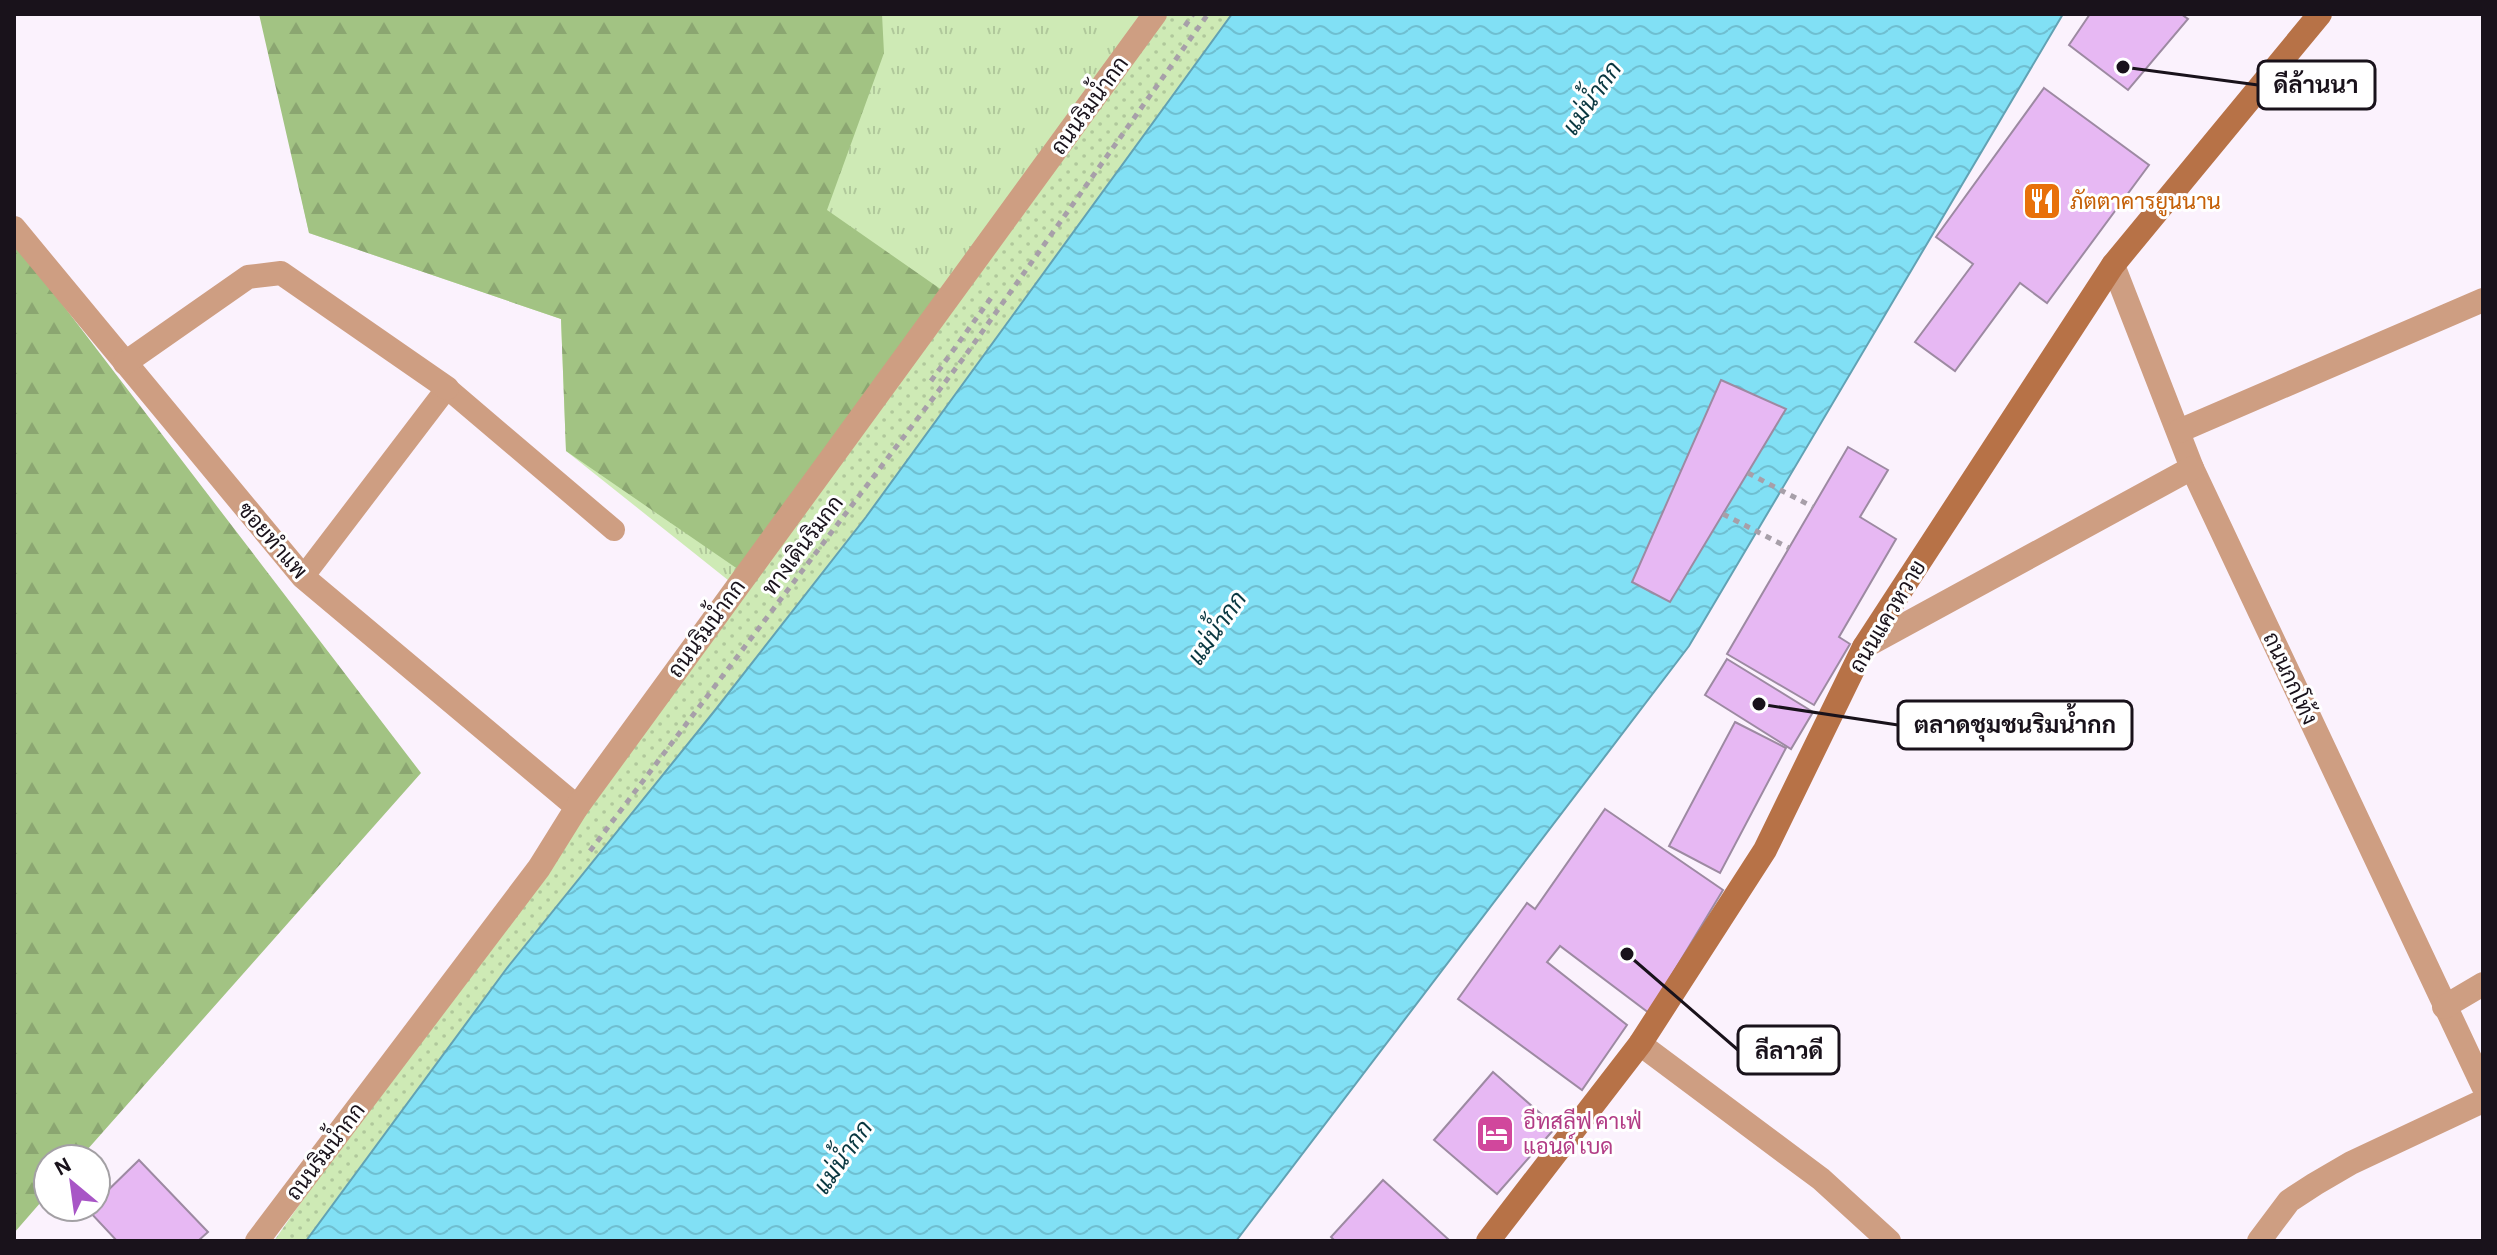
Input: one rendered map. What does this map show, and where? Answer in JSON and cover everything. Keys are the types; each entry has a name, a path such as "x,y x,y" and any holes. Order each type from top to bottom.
{"street":[{"name":"ถนนริมน้ำกก","path":"257,1241 539,868 577,807 1155,14"},
{"name":"ถนนแควหวาย","path":"1488,1241 1640,1044 1765,850 1864,647 2113,265 2320,14"},
{"name":"ซอยทำแพ","path":"14,228 303,577 577,807"},
{"name":"ถนนกกโท้ง","path":"2113,265 2192,468 2483,1086"},
{"path":"125,363 248,277 281,273 447,388"},
{"path":"2179,431 2483,300"},
{"path":"1864,647 2192,468"},
{"path":"2444,1007 2483,984"},
{"path":"1640,1044 1821,1179 1889,1241"},
{"path":"2259,1241 2289,1201 2315,1184 2351,1163 2483,1101"}],"lane":[{"path":"303,577 447,388 614,530"}],"path":[{"name":"ทางเดินริมกก","path":"584,859 965,356 1208,14"},
{"path":"1748,473 1813,507"},
{"path":"1723,514 1789,548"}],"green space":[{"path":"259,14 882,14 884,53 827,210 949,295 745,574 566,451 561,319 309,233"},
{"path":"262,14 1163,14 1028,208 743,592 566,451 561,319 309,233"},
{"path":"1163,14 1232,14 866,517 507,968 306,1241 274,1241 577,807 743,592 1028,208"},
{"path":"14,241 421,773 93,1143 32,1143 32,1212 14,1233"}],"water":[{"name":"แม่น้ำกก","path":"1232,14 2063,14 1689,646 1236,1241 306,1241 507,968 866,517"}],"building":[{"path":"2090,14 2181,14 2188,19 2128,90 2069,45"},
{"name":"ภัตตาคารยูนนาน","path":"2044,88 2149,165 2047,303 2020,283 1955,371 1915,342 1973,264 1936,237"},
{"path":"1721,380 1786,409 1670,602 1632,582"},
{"path":"1848,447 1888,470 1860,517 1896,539 1839,637 1850,644 1814,705 1727,654"},
{"path":"1727,659 1813,712 1791,749 1705,695"},
{"path":"1735,722 1786,748 1720,873 1669,846"},
{"path":"1605,809 1723,890 1649,1013 1560,946 1547,962 1627,1025 1582,1090 1458,999 1527,903 1535,909"},
{"name":"อีทสลีฟ คาเฟ่ แอนด์ เบด","path":"1493,1072 1556,1127 1497,1194 1434,1140"},
{"path":"139,1160 208,1232 198,1241 117,1241 100,1223 112,1223 112,1186"},
{"path":"1383,1180 1448,1239 1335,1241 1331,1237"}],"place":[{"name":"ดีล้านนา","path":"2123,67"},
{"name":"ภัตตาคารยูนนาน","path":"2042,201"},
{"name":"ตลาดชุมชนริมน้ำกก","path":"1759,704"},
{"name":"ลีลาวดี","path":"1627,954"},
{"name":"อีทสลีฟ คาเฟ่ แอนด์ เบด","path":"1495,1134"}]}
